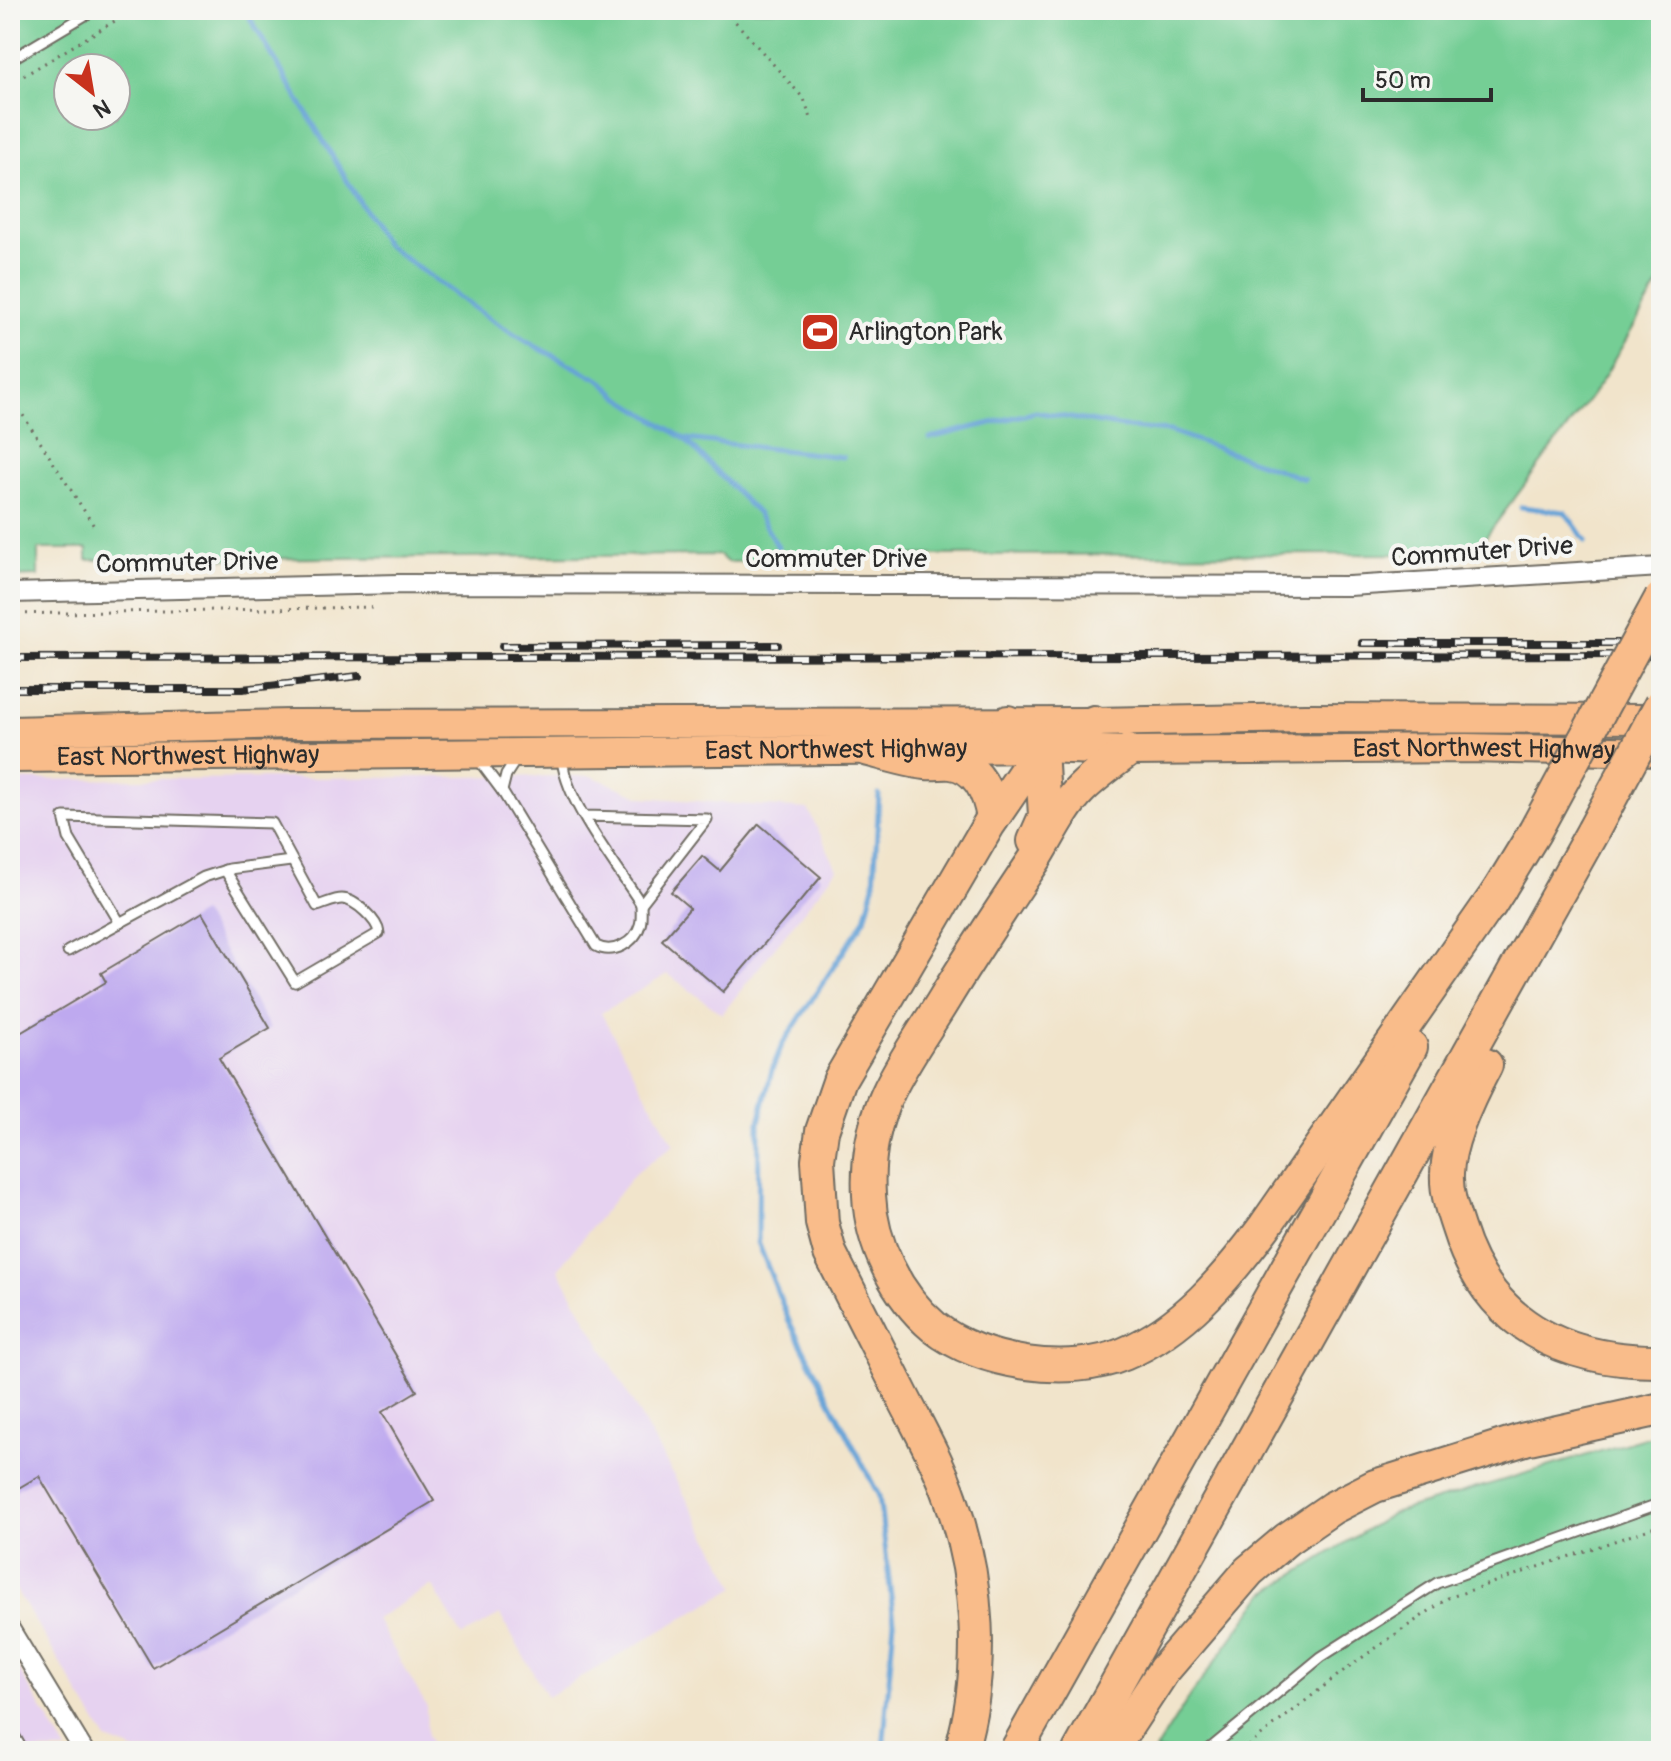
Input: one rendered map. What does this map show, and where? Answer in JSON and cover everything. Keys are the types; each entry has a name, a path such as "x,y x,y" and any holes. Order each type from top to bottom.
{"highway":[{"path":"1016,1751 1534,833 1661,598"},
{"path":"1079,1751 1661,704"},
{"path":"1002,904 1045,816 1041,748 1031,735 1008,722"},
{"path":"961,1751 968,1727 976,1664 974,1598 964,1542 939,1470 830,1253 822,1223 818,1160 822,1131 840,1079 993,818 1041,748 1094,722"},
{"path":"866,749 925,763 955,763 972,771 990,800 993,818"},
{"path":"1128,751 1079,791 1002,904 888,1093 875,1129 868,1193 879,1247 895,1279 935,1327 963,1343 997,1356 1030,1365 1092,1362 1123,1355 1167,1331 1235,1266 1500,889"},
{"path":"1566,879 1534,974 1468,1100 1447,1173 1449,1201 1474,1271 1522,1323 1548,1340 1581,1353 1624,1361 1661,1361"},
{"path":"1111,1751 1164,1670 1249,1571 1287,1539 1332,1508 1375,1486 1481,1452 1525,1439 1661,1409"}],"main road":[{"name":"East Northwest Highway","path":"10,731 290,724 1661,719"},
{"path":"562,752 574,724"},
{"name":"East Northwest Highway","path":"10,758 1041,748 1128,751 1467,748 1661,752"}],"street":[{"name":"Commuter Drive","path":"10,593 399,584 1349,586 1661,567"},
{"path":"10,1629 84,1751"}],"lane":[{"path":"10,60 94,10"},
{"path":"562,752 570,795 641,904"},
{"path":"474,753 502,791 596,946 604,950 616,949 631,940 640,925 641,904 707,819 584,816"},
{"path":"502,791 511,763 522,753"},
{"path":"120,923 69,838 64,817 272,823 317,906 339,899 348,900 371,918 378,926 379,933 295,982 225,870"},
{"path":"68,951 204,877 225,870 291,861"},
{"path":"1207,1751 1321,1657 1437,1583 1661,1503"},
{"path":"10,1728 23,1751"}],"path":[{"path":"10,84 133,10"},
{"path":"725,10 804,99 811,118"},
{"path":"10,395 94,526"},
{"path":"10,614 373,607"},
{"path":"1242,1751 1347,1668 1448,1598 1661,1525"}],"shaded area":[{"path":"591,776 642,797 808,809 837,869 722,1014 668,974 601,1013 674,1145 636,1172 558,1269 736,1587 547,1697 500,1615 462,1636 432,1585 376,1619 426,1705 427,1735 435,1751 136,1751 107,1740 10,1580 10,780"},
{"path":"10,1655 67,1751 10,1751"}],"green space":[{"name":"Arlington Park","path":"10,10 1661,10 1661,280 1600,384 1473,554 870,555 860,560 727,562 719,555 87,560 87,549 38,549 38,576 10,577"},
{"path":"1661,1433 1661,1751 1155,1751 1186,1702 1264,1594 1393,1513"}],"building":[{"path":"759,824 821,877 723,992 662,940 690,908 671,892 702,856 720,871"},
{"path":"202,913 270,1028 219,1058 417,1391 382,1412 434,1501 153,1668 39,1476 10,1493 10,1039 106,982 101,973"}],"waterway":[{"path":"245,10 385,244 484,315 529,343 600,380 619,397 685,439 758,514 778,547"},
{"path":"930,438 1036,412 1130,428 1170,431 1304,479"},
{"path":"686,439 843,457"},
{"path":"1521,507 1565,512 1586,541"},
{"path":"879,794 874,885 865,919 782,1045 772,1070 759,1122 758,1242 789,1321 879,1496 894,1621 883,1751"}],"railway":[{"path":"1362,643 1661,643"},
{"path":"502,646 778,645"},
{"path":"10,658 1661,655"},
{"path":"10,689 242,689 359,676"}],"place":[{"name":"Arlington Park","path":"820,332"}]}
